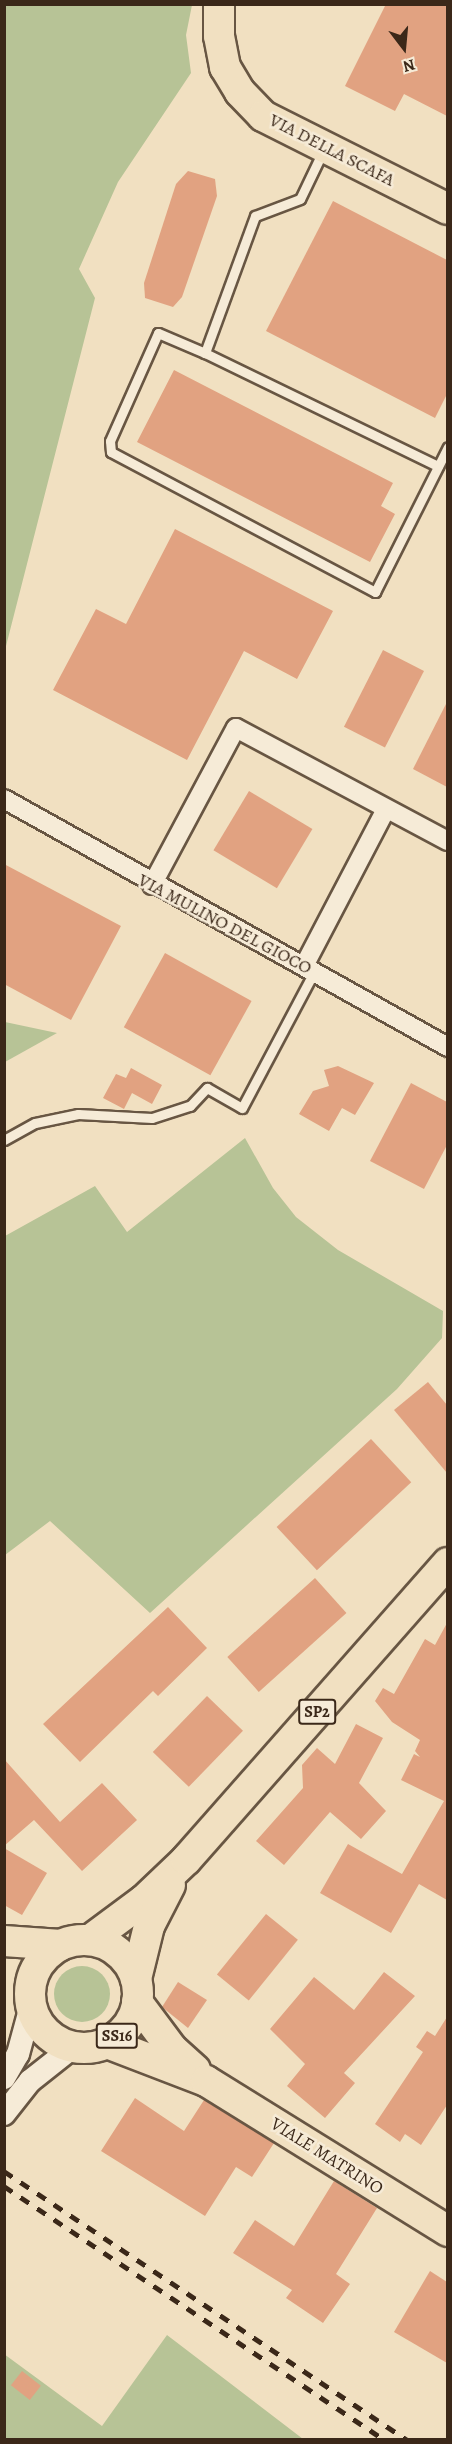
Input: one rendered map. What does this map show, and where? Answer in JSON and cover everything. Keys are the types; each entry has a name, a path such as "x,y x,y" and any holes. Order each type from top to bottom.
{"main road":[{"name":"VIA DELLA SCAFA","path":"219,4 219,36 225,67 240,92 263,116 447,209"},
{"name":"SP2","path":"90,1940 144,1900 186,1860 447,1563"},
{"name":"SP2","path":"136,1990 149,1926 186,1860"},
{"path":"4,1941 61,1945 90,1940"},
{"name":"SS16","path":"4,1957 30,1996 45,2033 73,2047 106,2043 127,2026 136,1990 119,1953 90,1940"},
{"path":"30,1996 40,1962 61,1945"},
{"name":"VIALE MATRINO","path":"136,1990 172,2049 206,2081"},
{"name":"VIALE MATRINO","path":"106,2043 206,2081 447,2230"}],"street":[{"path":"152,885 236,728 447,841"},
{"name":"VIA MULINO DEL GIOCO","path":"4,799 152,885 309,969 447,1047"},
{"path":"309,969 386,809"},
{"path":"4,2078 21,2046 30,1996"},
{"path":"4,2114 30,2081 73,2047"}],"lane":[{"path":"205,353 255,216 300,199 325,147"},
{"path":"438,466 205,353 158,333 110,441 111,452 375,592 438,466 447,447"},
{"path":"4,1140 35,1124 78,1114 152,1118 190,1106 207,1088 242,1108 309,969"}],"green space":[{"path":"5,4 192,5 186,35 191,73 118,182 79,269 95,298 5,650"},
{"path":"5,1022 57,1033 5,1062"},
{"path":"245,1138 273,1188 296,1217 338,1250 443,1311 442,1338 397,1389 150,1613 50,1521 5,1555 5,1236 95,1186 127,1232"},
{"path":"82,1966 93,1968 102,1974 108,1983 110,1994 108,2005 102,2014 93,2020 82,2022 71,2020 62,2014 56,2005 54,1994 56,1983 62,1974 71,1968"},
{"path":"167,2335 303,2439 5,2439 4,2354 102,2426"}],"building":[{"path":"386,4 447,4 447,116 404,94 395,111 345,86"},
{"path":"188,171 215,179 217,196 182,297 173,307 145,298 144,283 176,184"},
{"path":"333,201 447,260 447,394 435,418 266,331"},
{"path":"174,370 393,483 381,506 395,514 370,562 137,442"},
{"path":"175,529 333,611 297,679 244,651 187,760 53,690 96,609 126,624"},
{"path":"383,650 424,671 385,748 344,727"},
{"path":"447,702 447,787 413,769"},
{"path":"249,791 312,829 277,888 213,850"},
{"path":"4,864 121,926 71,1020 4,984"},
{"path":"165,953 252,1001 210,1075 124,1027"},
{"path":"338,1066 374,1083 355,1115 342,1108 329,1131 299,1114 313,1091 329,1086 324,1070"},
{"path":"131,1068 162,1085 152,1104 132,1093 124,1109 103,1098 116,1074 126,1078"},
{"path":"411,1083 447,1102 447,1145 424,1189 370,1161"},
{"path":"428,1382 447,1405 447,1473 394,1410"},
{"path":"371,1439 411,1482 317,1570 277,1527"},
{"path":"315,1578 346,1613 259,1692 227,1657"},
{"path":"168,1607 207,1648 158,1696 153,1691 80,1762 43,1724"},
{"path":"447,1623 447,1900 419,1884 391,1933 320,1893 348,1844 402,1874 444,1801 401,1780 414,1754 420,1757 415,1751 420,1740 392,1722 375,1701 383,1688 394,1694 425,1639 435,1645"},
{"path":"207,1696 243,1731 189,1787 153,1752"},
{"path":"356,1724 383,1738 359,1783 386,1811 361,1839 330,1812 284,1865 256,1841 303,1788 302,1765 317,1748 335,1764"},
{"path":"4,1759 60,1822 102,1783 137,1820 82,1871 34,1820 4,1846"},
{"path":"4,1848 47,1873 22,1915 4,1905"},
{"path":"266,1914 298,1940 249,2000 217,1975"},
{"path":"384,1972 415,1996 344,2073 355,2083 325,2118 287,2086 305,2064 270,2029 314,1977 354,2010"},
{"path":"178,1982 207,2000 188,2028 162,2007"},
{"path":"447,2017 447,2105 421,2145 405,2134 400,2142 375,2124 423,2052 416,2047 427,2031 435,2036"},
{"path":"135,2098 184,2131 204,2100 274,2143 252,2177 236,2167 205,2216 101,2151"},
{"path":"334,2181 377,2208 336,2274 350,2284 323,2323 286,2298 292,2290 233,2253 255,2220 294,2246"},
{"path":"430,2271 447,2282 447,2363 394,2332"},
{"path":"22,2371 41,2386 30,2400 11,2385"}],"railway":[{"path":"4,2171 407,2440"},
{"path":"4,2186 385,2440"}]}
